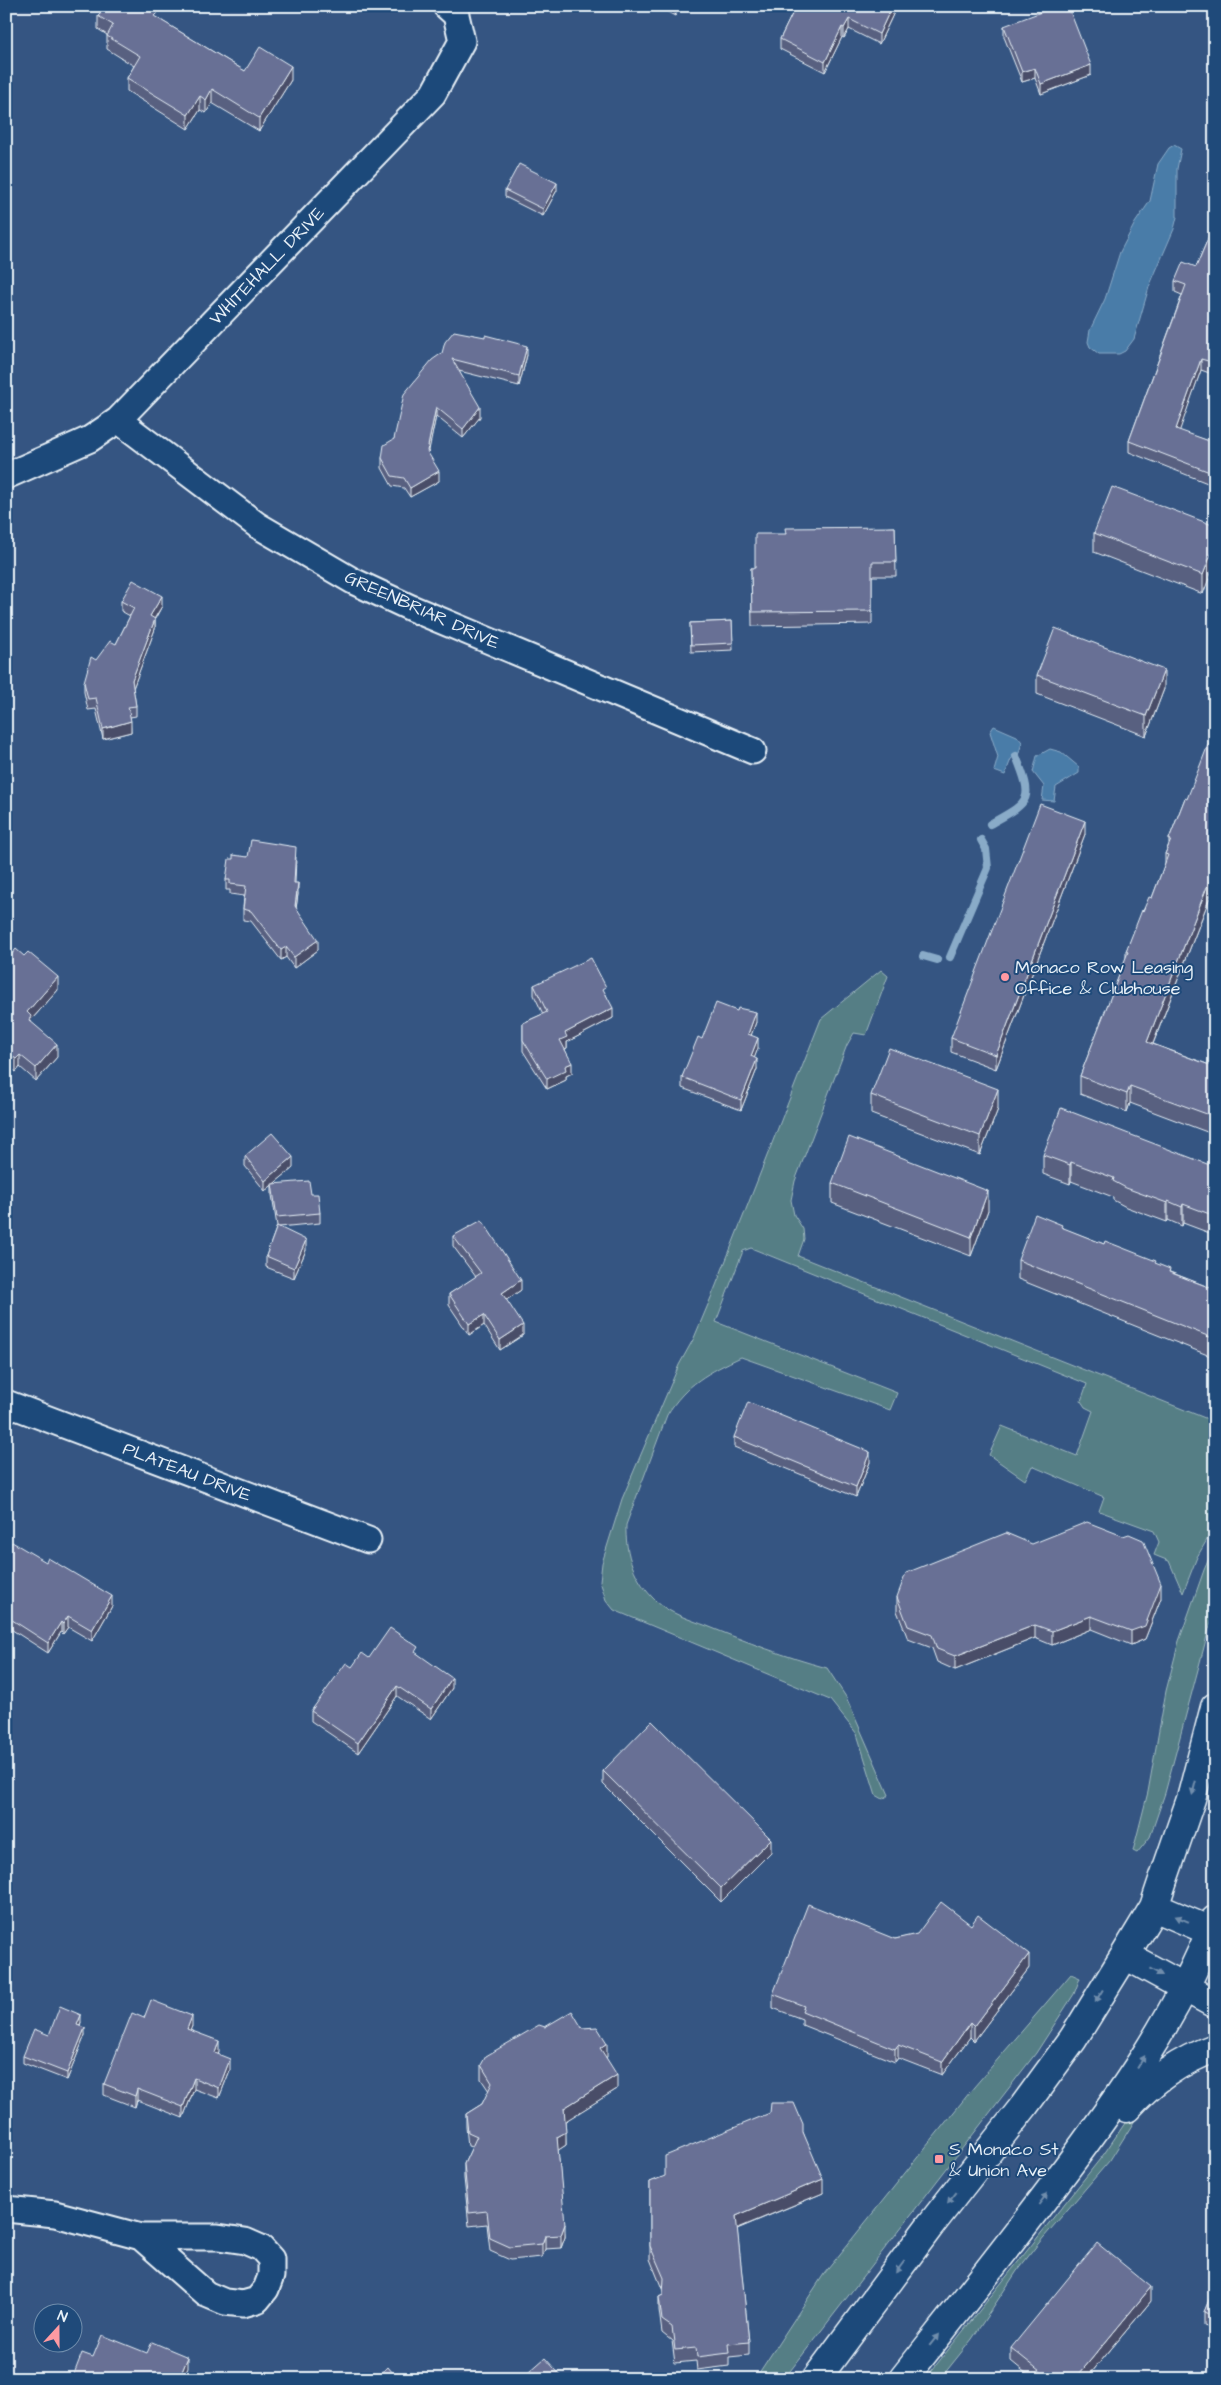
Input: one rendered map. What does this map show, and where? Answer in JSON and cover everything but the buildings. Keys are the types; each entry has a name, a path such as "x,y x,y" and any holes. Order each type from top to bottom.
{"main road":[{"path":"816,2379 929,2227 1035,2092 1073,2039 1126,1955 1154,1907 1191,1799 1215,1706"},
{"path":"904,2379 1063,2174 1138,2069 1186,1988 1213,1928 1154,1907"},
{"path":"1126,1955 1215,2004"},
{"path":"1063,2174 1151,2082 1182,2062 1215,2048"}],"street":[{"name":"WHITEHALL DRIVE","path":"6,476 90,439 118,420 433,94 462,41 456,15 446,6"},
{"name":"GREENBRIAR DRIVE","path":"118,420 257,525 353,581 412,608 752,750"},
{"name":"PLATEAU DRIVE","path":"6,1403 368,1540"},
{"path":"6,2209 56,2214 141,2237 218,2236 245,2241 262,2248 271,2259 271,2276 266,2289 257,2300 243,2304 225,2302 206,2294 141,2237"}],"green space":[{"path":"881,970 888,976 866,1035 854,1033 847,1045 795,1181 791,1200 794,1215 803,1229 804,1239 798,1256 1215,1422 1215,1526 1197,1557 1183,1593 1169,1561 1154,1555 1159,1542 1154,1531 1099,1511 1104,1497 1032,1466 1025,1480 989,1455 1002,1426 1077,1456 1093,1411 1085,1407 1081,1401 1087,1384 751,1248 743,1251 716,1322 897,1393 890,1410 741,1357 699,1380 682,1395 667,1415 626,1525 629,1556 632,1566 648,1593 673,1613 752,1643 827,1668 846,1697 889,1795 883,1799 876,1795 857,1734 830,1700 614,1610 606,1600 600,1581 602,1563 622,1499 679,1365 694,1338 715,1288 821,1019"},
{"path":"1215,1545 1215,1606 1165,1793 1150,1837 1137,1853 1133,1851 1148,1792 1166,1691 1179,1641 1204,1570"},
{"path":"1071,1974 1080,1978 1074,1994 1036,2053 784,2379 755,2379 824,2274 974,2087"},
{"path":"1181,2076 1149,2103 1137,2117 1110,2160 1017,2271 972,2339 940,2379 925,2379 1104,2154 1140,2101"}],"water":[{"path":"1174,145 1181,149 1177,169 1177,217 1174,229 1149,287 1134,339 1125,351 1119,354 1099,354 1090,347 1088,342 1090,330 1105,299 1120,252 1135,223 1150,201 1158,164 1169,148"},
{"path":"994,726 1017,736 1022,742 1019,753 1011,759 1005,775 994,771 998,757 990,732"},
{"path":"1050,749 1061,752 1079,767 1079,773 1056,787 1054,801 1042,800 1044,786 1033,772 1037,756"}],"waterway":[{"path":"990,824 1014,810 1025,798 1025,782 1016,756"},
{"path":"950,957 988,868 986,849 981,840"},
{"path":"923,956 937,960"}],"place":[{"name":"Monaco Row Leasing Office & Clubhouse","path":"1005,977"},
{"name":"S Monaco St & Union Ave","path":"939,2159"}]}
